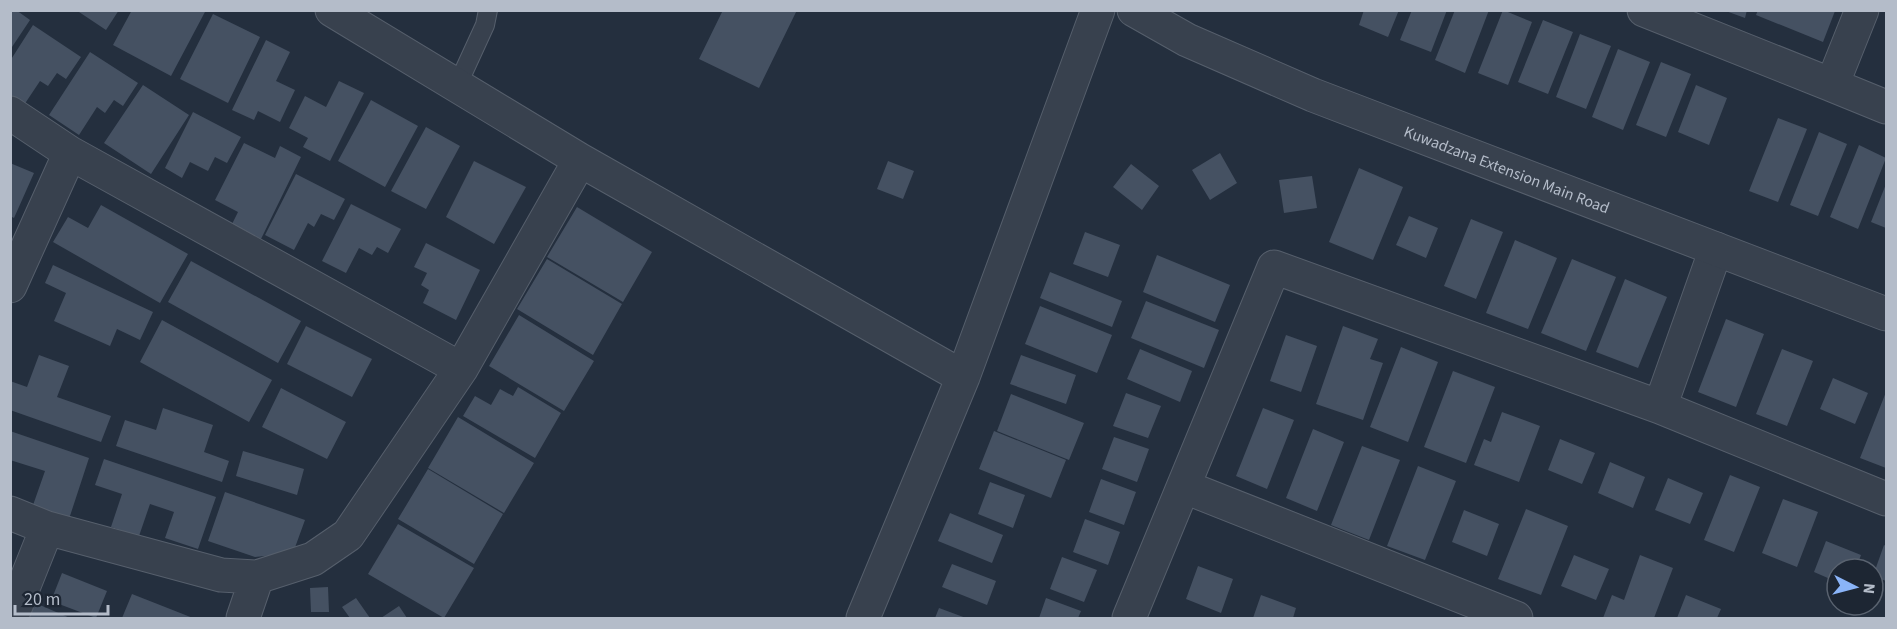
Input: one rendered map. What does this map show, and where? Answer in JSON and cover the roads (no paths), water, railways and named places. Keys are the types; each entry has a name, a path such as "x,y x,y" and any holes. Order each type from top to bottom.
{"street":[{"path":"332,10 580,160 963,377"},
{"path":"863,618 963,377 1098,10"},
{"name":"Kuwadzana Extension Main Road","path":"1134,10 1187,40 1313,95 1887,314"},
{"path":"1644,10 1887,106"},
{"path":"1832,85 1862,10"},
{"path":"10,113 70,153 461,369"},
{"path":"10,286 70,153"},
{"path":"10,513 47,528 221,575 257,577 313,559 348,535 461,369 580,160"},
{"path":"1660,407 1716,249"},
{"path":"1130,618 1274,267 1660,407 1887,499"},
{"path":"1185,487 1516,618"},
{"path":"11,618 47,528"},
{"path":"243,618 257,577"}],"lane":[{"path":"457,86 485,25 488,10"}]}
